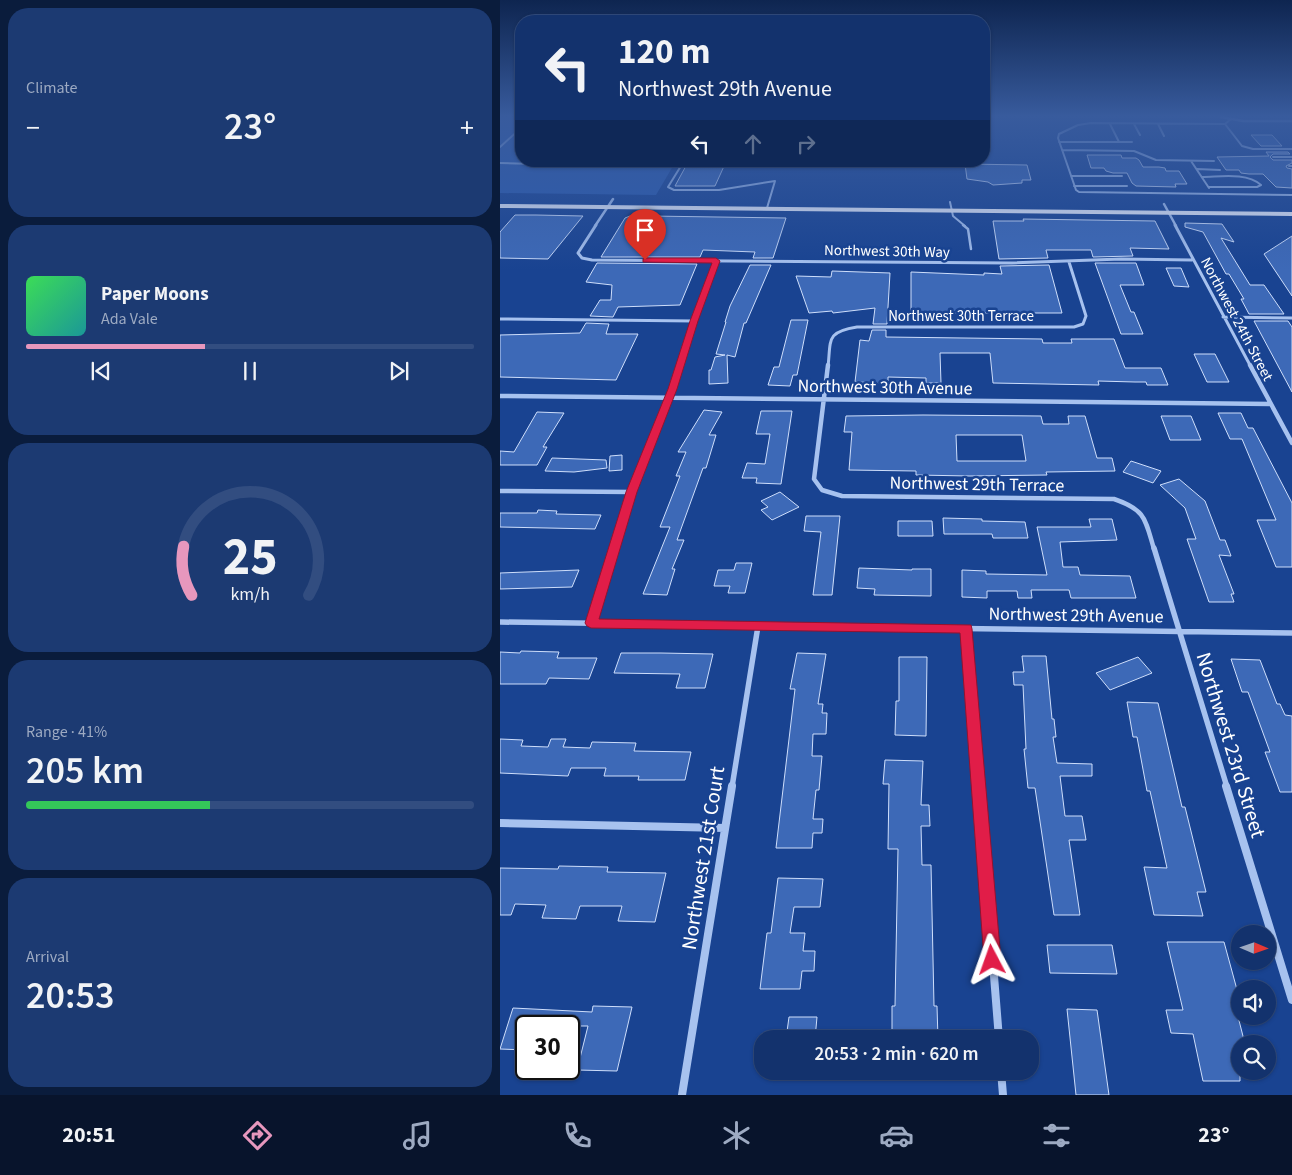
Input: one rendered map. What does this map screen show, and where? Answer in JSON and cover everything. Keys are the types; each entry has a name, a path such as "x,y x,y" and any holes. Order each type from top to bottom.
{"main road":[{"path":"500,199 750,200"},
{"path":"760,200 768,204 779,200"},
{"path":"941,202 950,206 960,202"},
{"path":"500,206 608,207 768,204 1292,214"},
{"path":"1109,204 1292,206"}],"street":[{"path":"608,207 613,199"},
{"name":"Northwest 24th Street","path":"1164,204 1192,260 1292,443"},
{"name":"Northwest 30th Way","path":"608,207 578,253 582,258 592,260 1012,264 1120,259 1192,260"},
{"path":"591,623 631,492 669,397 716,261"},
{"name":"Northwest 30th Terrace","path":"822,401 831,338 839,330 857,326 1074,327 1083,324 1086,316 1069,262"},
{"path":"1223,317 1292,318"},
{"path":"500,319 694,321"},
{"name":"Northwest 30th Avenue","path":"500,396 669,397 822,401 1270,404"},
{"name":"Northwest 29th Terrace","path":"822,401 814,479 822,490 842,496 1114,499 1132,505"},
{"path":"500,490 631,492"},
{"name":"Northwest 23rd Street","path":"1132,505 1144,517 1292,1000"},
{"name":"Northwest 29th Avenue","path":"500,622 1292,633"},
{"name":"Northwest 21st Court","path":"682,1095 758,626"},
{"path":"966,629 998,1030"},
{"path":"500,823 725,828"},
{"path":"1002,1080 1003,1095"}],"lane":[{"path":"680,168 668,187 674,190 719,190 775,181 768,204"},
{"path":"1068,168 1074,186 1079,192 1084,193 1292,195"},
{"path":"1197,169 1220,170"},
{"path":"1197,169 1213,194"},
{"path":"1071,176 1122,176"},
{"path":"1202,177 1250,178 1258,180 1261,185 1257,187 1209,187"},
{"path":"1074,186 1127,186"},
{"path":"950,206 953,216 968,229 971,249"}],"shaded area":[{"path":"500,168 672,168 656,195 500,193"}],"building":[{"path":"685,168 723,168 715,186 675,186"},
{"path":"966,168 1028,168 1031,180 1022,180 1022,183 993,185 988,182 967,179"},
{"path":"1104,168 1165,168 1166,171 1179,171 1187,184 1175,184 1176,187 1136,186 1132,183 1127,173 1106,171"},
{"path":"1225,168 1292,169 1292,188 1276,187 1263,174 1249,174 1241,173 1239,170 1226,170"},
{"path":"515,215 583,216 548,259 500,258 500,232"},
{"path":"630,216 647,222 650,216 786,218 773,258 753,258 755,252 703,250 700,257 601,257 625,218"},
{"path":"1023,219 1155,221 1169,249 1130,248 1133,256 1093,257 1091,250 1046,250 1048,258 999,259 993,221 1024,221"},
{"path":"1185,223 1222,224 1234,242 1221,238 1250,285 1264,285 1284,314 1249,314 1241,299 1244,299 1229,274 1226,274 1203,232 1185,227"},
{"path":"1292,236 1292,296 1264,254"},
{"path":"597,263 697,264 680,305 618,307 613,317 590,316 600,300 611,300 612,285 586,282"},
{"path":"1095,263 1136,263 1144,285 1120,285 1131,312 1134,312 1143,334 1121,334"},
{"path":"750,265 771,265 746,323 744,323 735,357 727,355 728,383 709,384 709,370 711,370 715,357 725,355 716,354 730,306"},
{"path":"1049,265 1062,313 911,313 911,272 984,275 984,273 1002,274 1000,266"},
{"path":"1166,268 1181,268 1189,287 1174,286"},
{"path":"832,271 890,273 887,324 873,324 875,308 833,313 832,311 809,313 796,276 831,277"},
{"path":"791,320 808,320 797,375 793,375 790,386 768,385 774,367 779,367"},
{"path":"1254,321 1288,321 1292,327 1292,392"},
{"path":"586,323 609,324 606,334 638,334 616,380 500,377 500,335 580,333"},
{"path":"872,330 886,330 886,337 1042,339 1043,343 1072,343 1071,339 1114,339 1125,368 1161,368 1168,385 1147,385 1146,382 1098,381 1099,385 993,383 990,353 940,353 941,383 926,383 926,378 888,377 888,383 855,382 860,340 869,341"},
{"path":"1194,354 1215,354 1229,382 1207,382"},
{"path":"704,410 722,412 709,435 716,435 706,468 703,468 677,540 684,540 672,569 675,569 667,595 643,594 670,527 660,527 680,476 676,476 686,452 678,452"},
{"path":"761,411 792,411 781,484 756,483 757,478 742,478 747,463 765,464 770,434 756,434"},
{"path":"537,412 564,413 543,447 547,447 537,465 500,465 500,451 514,452"},
{"path":"1218,413 1241,413 1248,428 1253,428 1292,503 1292,567 1276,567 1257,520 1276,520 1242,439 1230,439"},
{"path":"846,416 1041,416 1043,424 1069,424 1068,416 1085,416 1097,458 1112,458 1115,471 1046,472 1047,475 970,476 916,475 916,471 849,470 852,432 844,432","holes":["956,435 1022,435 1026,461 957,461"]},
{"path":"1161,416 1191,416 1201,440 1170,440"},
{"path":"622,455 622,470 609,471 610,456"},
{"path":"552,458 606,460 607,468 574,472 545,471"},
{"path":"1131,461 1161,471 1153,483 1123,472"},
{"path":"1179,479 1205,501 1220,540 1225,540 1231,556 1219,555 1234,594 1231,594 1234,602 1209,602 1187,539 1196,539 1185,508 1160,485"},
{"path":"780,492 799,507 772,520 761,510 768,507 761,501"},
{"path":"538,510 557,511 556,514 601,515 595,529 500,527 500,513 537,513"},
{"path":"806,516 840,516 832,595 813,595 821,532 804,531"},
{"path":"943,518 1025,522 1028,538 993,538 992,534 944,534"},
{"path":"1089,519 1112,519 1117,540 1060,542 1063,567 1078,567 1080,575 1130,576 1136,598 1071,598 1069,590 1031,590 1032,598 1018,598 1017,591 987,591 987,598 962,597 962,570 986,571 986,574 1047,575 1037,527 1091,527"},
{"path":"898,521 932,521 933,536 898,536"},
{"path":"736,563 752,563 745,593 728,593 730,586 714,586 718,570 734,570"},
{"path":"859,568 931,569 931,596 874,595 875,589 857,588"},
{"path":"579,570 572,587 500,589 500,573"},
{"path":"521,651 559,652 557,658 597,658 589,679 549,678 546,684 500,684 500,652 520,653"},
{"path":"621,653 713,654 705,688 676,688 680,674 614,673"},
{"path":"797,653 826,654 818,704 823,704 822,713 827,713 826,734 813,734 812,756 822,756 819,790 816,790 813,819 823,819 822,833 813,833 812,848 776,848 795,689 790,689"},
{"path":"1022,656 1046,656 1052,719 1054,719 1056,737 1053,737 1057,763 1092,764 1092,776 1060,776 1065,816 1082,816 1086,840 1069,840 1080,915 1054,915 1035,788 1028,788 1024,749 1026,749 1023,685 1014,685 1013,672 1024,672"},
{"path":"899,657 927,657 926,736 895,735 896,701 899,701"},
{"path":"1138,657 1152,673 1110,690 1096,673"},
{"path":"1231,659 1260,660 1277,704 1280,704 1285,715 1292,716 1292,792 1280,792 1265,752 1270,752 1248,692 1242,692"},
{"path":"1127,702 1158,703 1182,807 1185,807 1206,892 1197,892 1203,916 1154,915 1144,867 1167,868 1150,791 1147,791 1137,737 1133,737"},
{"path":"500,739 523,740 521,746 548,747 551,739 566,739 563,747 590,748 592,742 636,743 634,751 691,752 685,780 638,780 639,776 604,776 606,768 571,768 568,776 500,773"},
{"path":"885,760 923,761 921,805 929,805 930,826 921,826 922,865 931,865 934,1006 937,1006 938,1030 892,1030 892,1006 895,1006 898,849 888,849 889,784 883,784"},
{"path":"559,866 608,867 607,872 666,873 655,922 618,921 622,906 580,906 576,919 542,918 546,905 515,904 511,915 500,915 500,868 558,869"},
{"path":"778,878 823,879 820,907 794,907 790,933 805,933 803,951 815,951 814,971 802,971 800,989 760,989 767,933 771,933"},
{"path":"1167,942 1224,942 1234,980 1231,980 1231,1025 1240,1025 1243,1035 1231,1035 1231,1080 1240,1081 1203,1081 1193,1034 1171,1033 1166,1010 1183,1010"},
{"path":"1047,945 1112,945 1117,974 1050,973"},
{"path":"593,1006 632,1007 617,1071 580,1070 580,1058 588,1026 580,1026 580,1015 515,1015 515,1050 500,1049 513,1008 592,1012"},
{"path":"1067,1009 1097,1010 1109,1095 1076,1095"},
{"path":"789,1017 817,1017 816,1030 787,1030"}],"route":[{"path":"645,260 716,261 694,321 673,389 631,492 591,623 966,629 992,960"}]}
